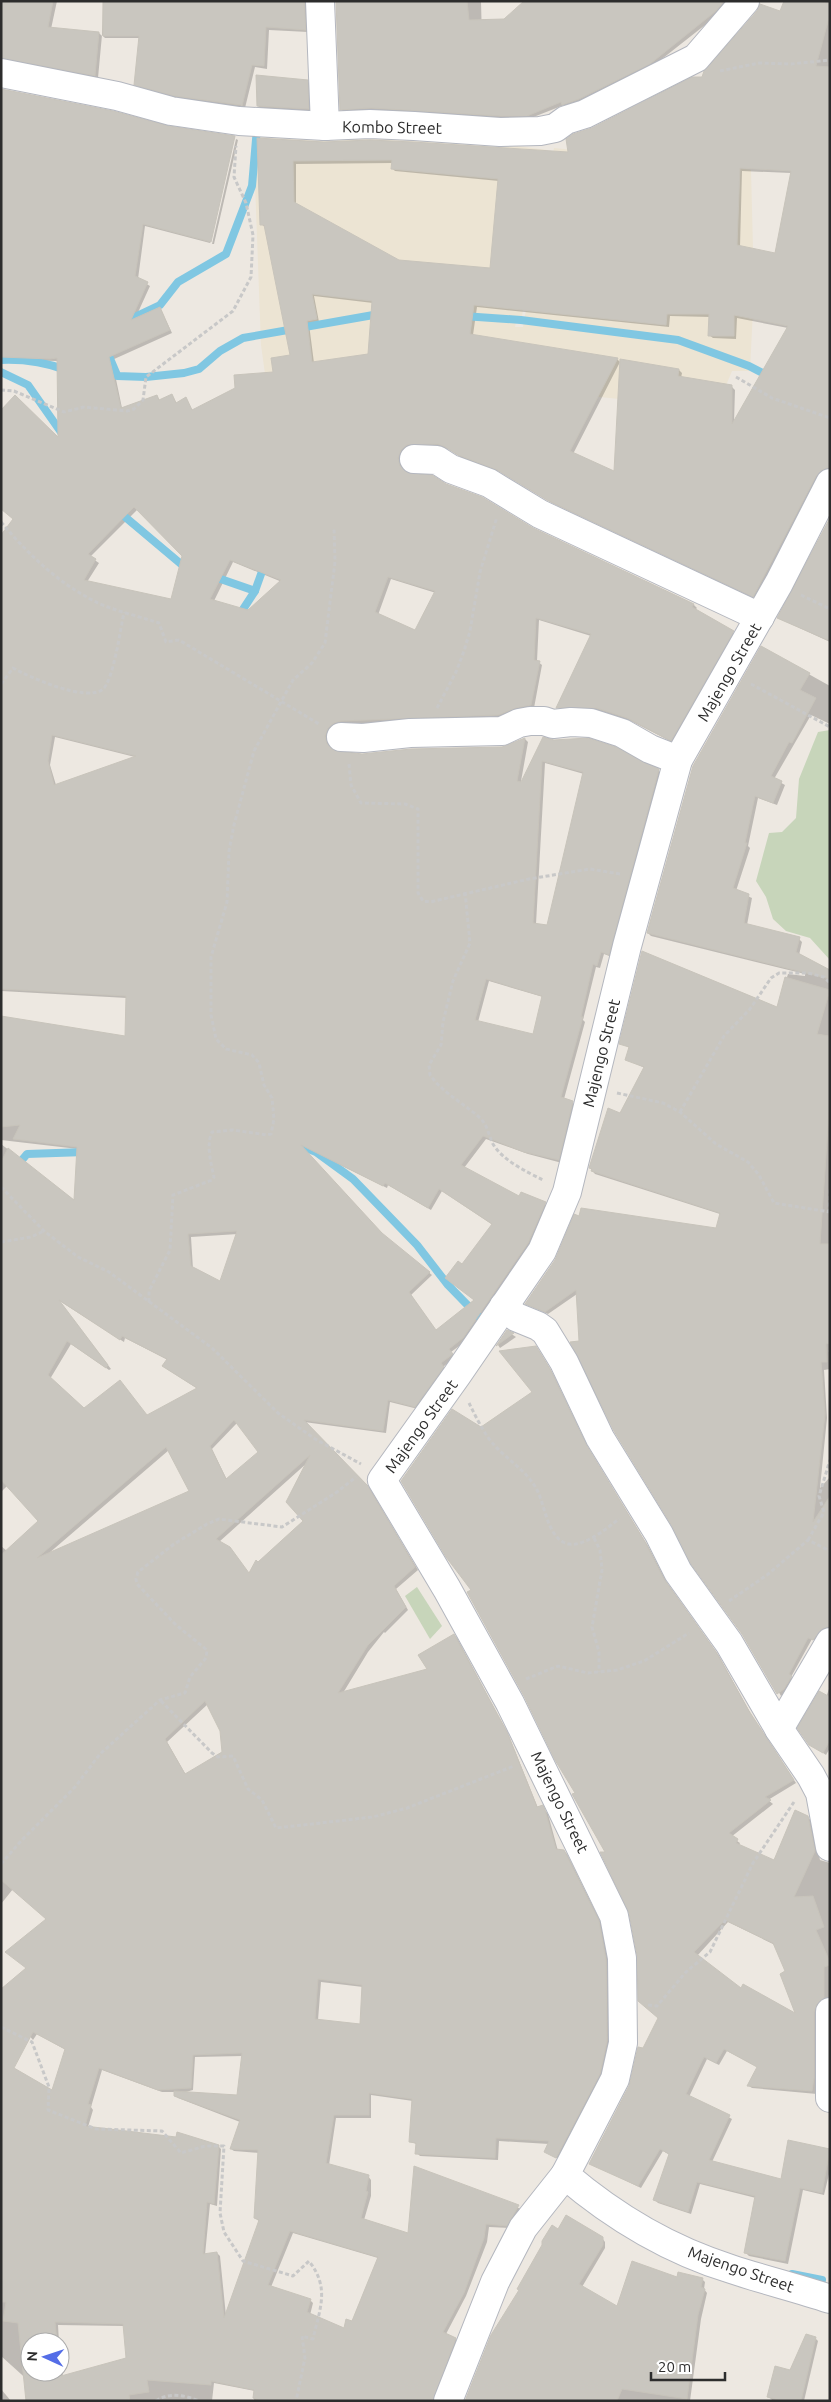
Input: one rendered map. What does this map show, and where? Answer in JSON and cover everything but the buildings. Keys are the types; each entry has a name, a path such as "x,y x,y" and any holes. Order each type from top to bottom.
{"street":[{"path":"320,1 325,126"},
{"name":"Kombo Street","path":"1,73 117,96 171,111 239,121 325,126 370,124 500,132 540,131 555,128 566,120 585,114 696,58 744,1"},
{"path":"414,459 438,460 451,469 468,474 506,492 540,514 760,618"},
{"name":"Majengo Street","path":"830,483 760,618 678,760 645,880 567,1192 542,1251 457,1375 372,1473 447,1589 510,1703 539,1758 614,1916 622,1958 623,2043 615,2079 565,2175 602,2204 648,2233 730,2269 830,2299"},
{"path":"341,737 363,738 424,733 502,731 519,723 530,721 544,721 553,724 571,722 591,723 622,733 650,749 678,760"},
{"path":"504,1306 516,1318 538,1326 545,1331 564,1362 600,1438 639,1500 678,1572 728,1643 779,1729 811,1776 820,1793 830,1847"},
{"path":"779,1729 830,1642"},
{"path":"830,2012 830,2098"},
{"path":"448,2401 495,2282 523,2228 565,2175"}],"path":[{"path":"696,58 705,67 723,72 760,63 791,64 830,60"},
{"path":"1,390 14,391 64,412 84,407 127,411 134,409 143,400 146,377 233,312 251,277 253,235 246,203 234,177 239,121"},
{"path":"736,377 772,398 830,418"},
{"path":"424,733 456,672 464,650 470,631 480,572 506,492"},
{"path":"1,522 29,554 58,577 94,601 159,623 166,642 179,640 341,737 347,750 351,785 361,803 405,804 418,809 420,898 430,902 465,892 590,869 645,880"},
{"path":"149,1302 149,1291 170,1250 173,1195 212,1180 214,1177 210,1134 212,1132 233,1130 267,1135 271,1134 273,1129 272,1098 264,1085 259,1063 252,1055 226,1049 216,1038 211,1015 211,957 228,902 229,851 241,795 254,751 293,680 312,663 325,643 336,562 334,527"},
{"path":"1,684 13,668 29,677 79,692 94,693 103,690 110,674 124,612"},
{"path":"729,671 830,727"},
{"path":"465,892 470,943 453,981 443,1022 440,1045 429,1065 430,1075 456,1101 479,1117 488,1128 493,1144 498,1151 528,1172 567,1192"},
{"path":"680,1112 724,1036 750,1008 771,978 779,974 808,973 824,977 830,983"},
{"path":"592,1087 663,1103 680,1112 716,1144 748,1162 759,1175 774,1203 829,1212 830,1188"},
{"path":"1,1188 44,1231 78,1257 109,1272 171,1320 212,1348 278,1413 372,1473"},
{"path":"1,1242 31,1237 44,1231"},
{"path":"457,1375 485,1433 537,1488 553,1532 563,1542 569,1544 594,1538 631,1511 639,1500"},
{"path":"510,1703 515,1690 528,1677 558,1666 588,1673 617,1670 644,1661 700,1626 767,1575 808,1540 824,1512 819,1496 830,1460"},
{"path":"1,1864 20,1842 75,1787 100,1754 160,1700 185,1693 190,1677 208,1654 207,1650 176,1625 137,1584 138,1572 174,1544 207,1524 219,1519 282,1527 350,1483 357,1476 372,1473"},
{"path":"594,1538 600,1550 602,1570 592,1627 599,1652 599,1672"},
{"path":"808,1540 830,1551"},
{"path":"160,1700 212,1753 218,1757 233,1756 248,1789 262,1800 276,1828 347,1821 407,1808 539,1758"},
{"path":"647,2005 657,2006 686,1972 710,1952 742,1890 753,1863 811,1776"},
{"path":"1,2028 32,2042 49,2087 48,2110 96,2129 162,2131 181,2153 205,2146 224,2146 220,2213 224,2232 243,2262 293,2276 308,2261 319,2274 322,2297 314,2339 302,2336 301,2339 306,2358 296,2401"},
{"path":"156,2401 162,2397 184,2395 199,2401"}],"shaded area":[{"path":"253,129 414,132 547,150 521,323 516,322 515,327 523,327 554,148 708,163 751,170 754,288 750,371 732,371 722,395 687,406 504,387 269,403 261,345"}],"green space":[{"path":"830,730 830,960 810,938 786,931 773,919 766,897 756,881 769,833 782,832 796,818 799,779 818,732"},
{"path":"417,1587 442,1626 430,1639 405,1596"}],"waterway":[{"path":"124,322 160,305 178,282 226,254 252,186 257,128"},
{"path":"103,371 112,371 117,376 146,377 184,373 199,369 220,351 243,338 379,314"},
{"path":"463,316 521,320 678,340 749,366 770,377"},
{"path":"106,349 117,375"},
{"path":"1,360 34,362 66,370"},
{"path":"1,372 28,385 63,435"},
{"path":"118,511 181,564 189,567"},
{"path":"238,617 255,591 265,563"},
{"path":"212,576 255,591"},
{"path":"294,1143 316,1152 353,1179 417,1245 448,1285 483,1321"},
{"path":"17,1166 27,1154 85,1152"},
{"path":"792,2274 822,2280"}]}
